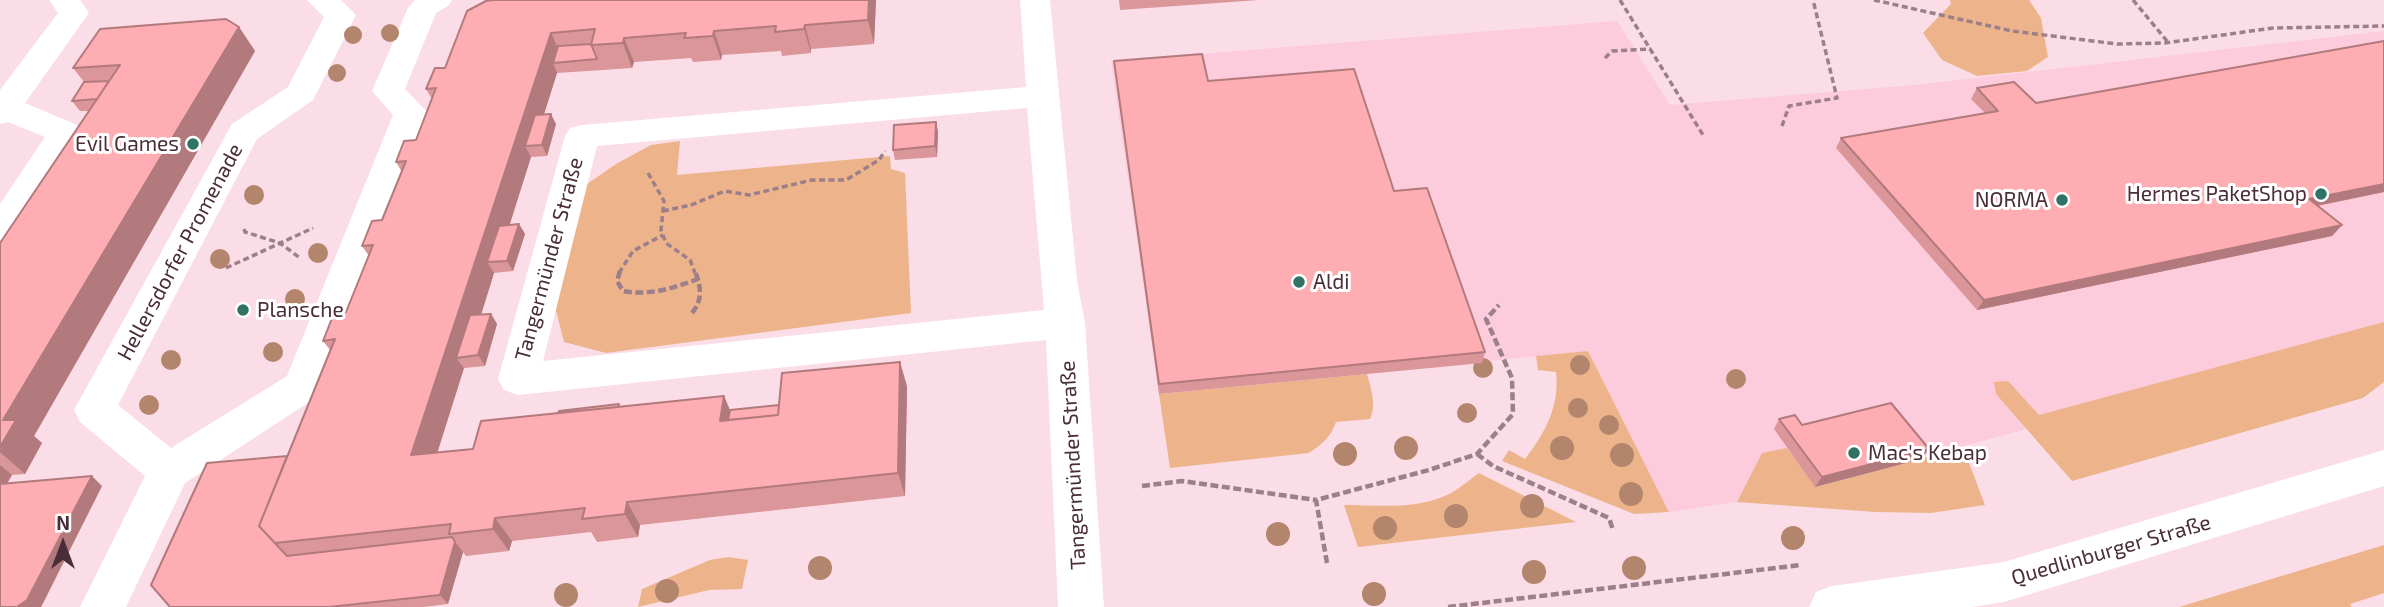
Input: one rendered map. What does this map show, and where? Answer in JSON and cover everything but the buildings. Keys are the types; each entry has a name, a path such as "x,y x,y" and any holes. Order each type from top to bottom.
{"street":[{"path":"0,232 65,133 2,110 74,13 64,0"},
{"name":"Hellersdorfer Promenade","path":"169,471 95,410 244,132 301,93 341,15 322,0"},
{"path":"103,607 169,471 303,386 411,113 388,91 423,8 437,0"},
{"name":"Tangermünder Straße","path":"1035,0 1058,281 1065,323 1081,607"},
{"name":"Tangermünder Straße","path":"1043,96 582,136 518,379 1065,323"},
{"name":"Quedlinburger Straße","path":"1832,607 2004,582 2384,468"}],"path":[{"path":"1620,0 1703,135"},
{"path":"1782,126 1789,106 1836,98 1813,0"},
{"path":"1874,0 1959,21 2079,40 2152,44 2256,29 2324,25 2384,26"},
{"path":"2133,0 2167,42"},
{"path":"1605,58 1612,51 1651,48"},
{"path":"628,132 626,150 649,174 664,201 663,235 666,243 690,260 701,286 698,306 683,321 660,332 653,365"},
{"path":"663,211 691,205 725,191 749,195 812,180 846,180 879,160"},
{"path":"245,232 280,243"},
{"path":"663,235 638,247 620,264 617,281 623,291 637,295 659,293 698,279"},
{"path":"1142,486 1182,481 1316,500 1429,470 1477,454 1513,414 1512,377 1486,318 1499,305"},
{"path":"1477,454 1493,466 1609,517 1613,530"},
{"path":"1316,500 1327,563"},
{"path":"1448,607 1813,563"}],"shaded area":[{"path":"1950,0 2029,0 2041,18 2048,57 2027,71 1977,76 1942,60 1923,33 1951,4"},
{"path":"1617,21 1670,105 1915,85 2384,31 2384,331 1789,494 1669,512 1588,351 1159,394 1111,61"},
{"path":"680,141 677,175 890,156 891,169 905,173 911,313 606,353 564,342 553,299 587,184 651,145"},
{"path":"2384,322 2384,382 2363,398 2072,481 1996,394 1994,382 2008,381 2039,415"},
{"path":"1588,351 1669,512 1634,514 1502,461 1509,450 1525,459 1545,429 1553,408 1556,372 1538,370 1536,356"},
{"path":"1367,374 1373,403 1370,419 1336,422 1326,440 1309,453 1170,468 1159,394"},
{"path":"1963,447 1985,505 1931,513 1876,512 1737,502 1762,453 1787,448 1816,487"},
{"path":"1479,473 1576,522 1358,547 1344,505 1396,506 1435,500 1451,493"},
{"path":"2384,545 2384,593 2350,604 2352,607 2179,607"},
{"path":"729,557 748,560 742,589 709,590 638,607 642,589 710,560"}],"place":[{"name":"Evil Games","path":"193,144"},
{"name":"Hermes PaketShop","path":"2321,194"},
{"name":"NORMA","path":"2062,200"},
{"name":"Aldi","path":"1299,282"},
{"name":"Plansche","path":"243,310"},
{"name":"Mac's Kebap","path":"1854,453"}]}
